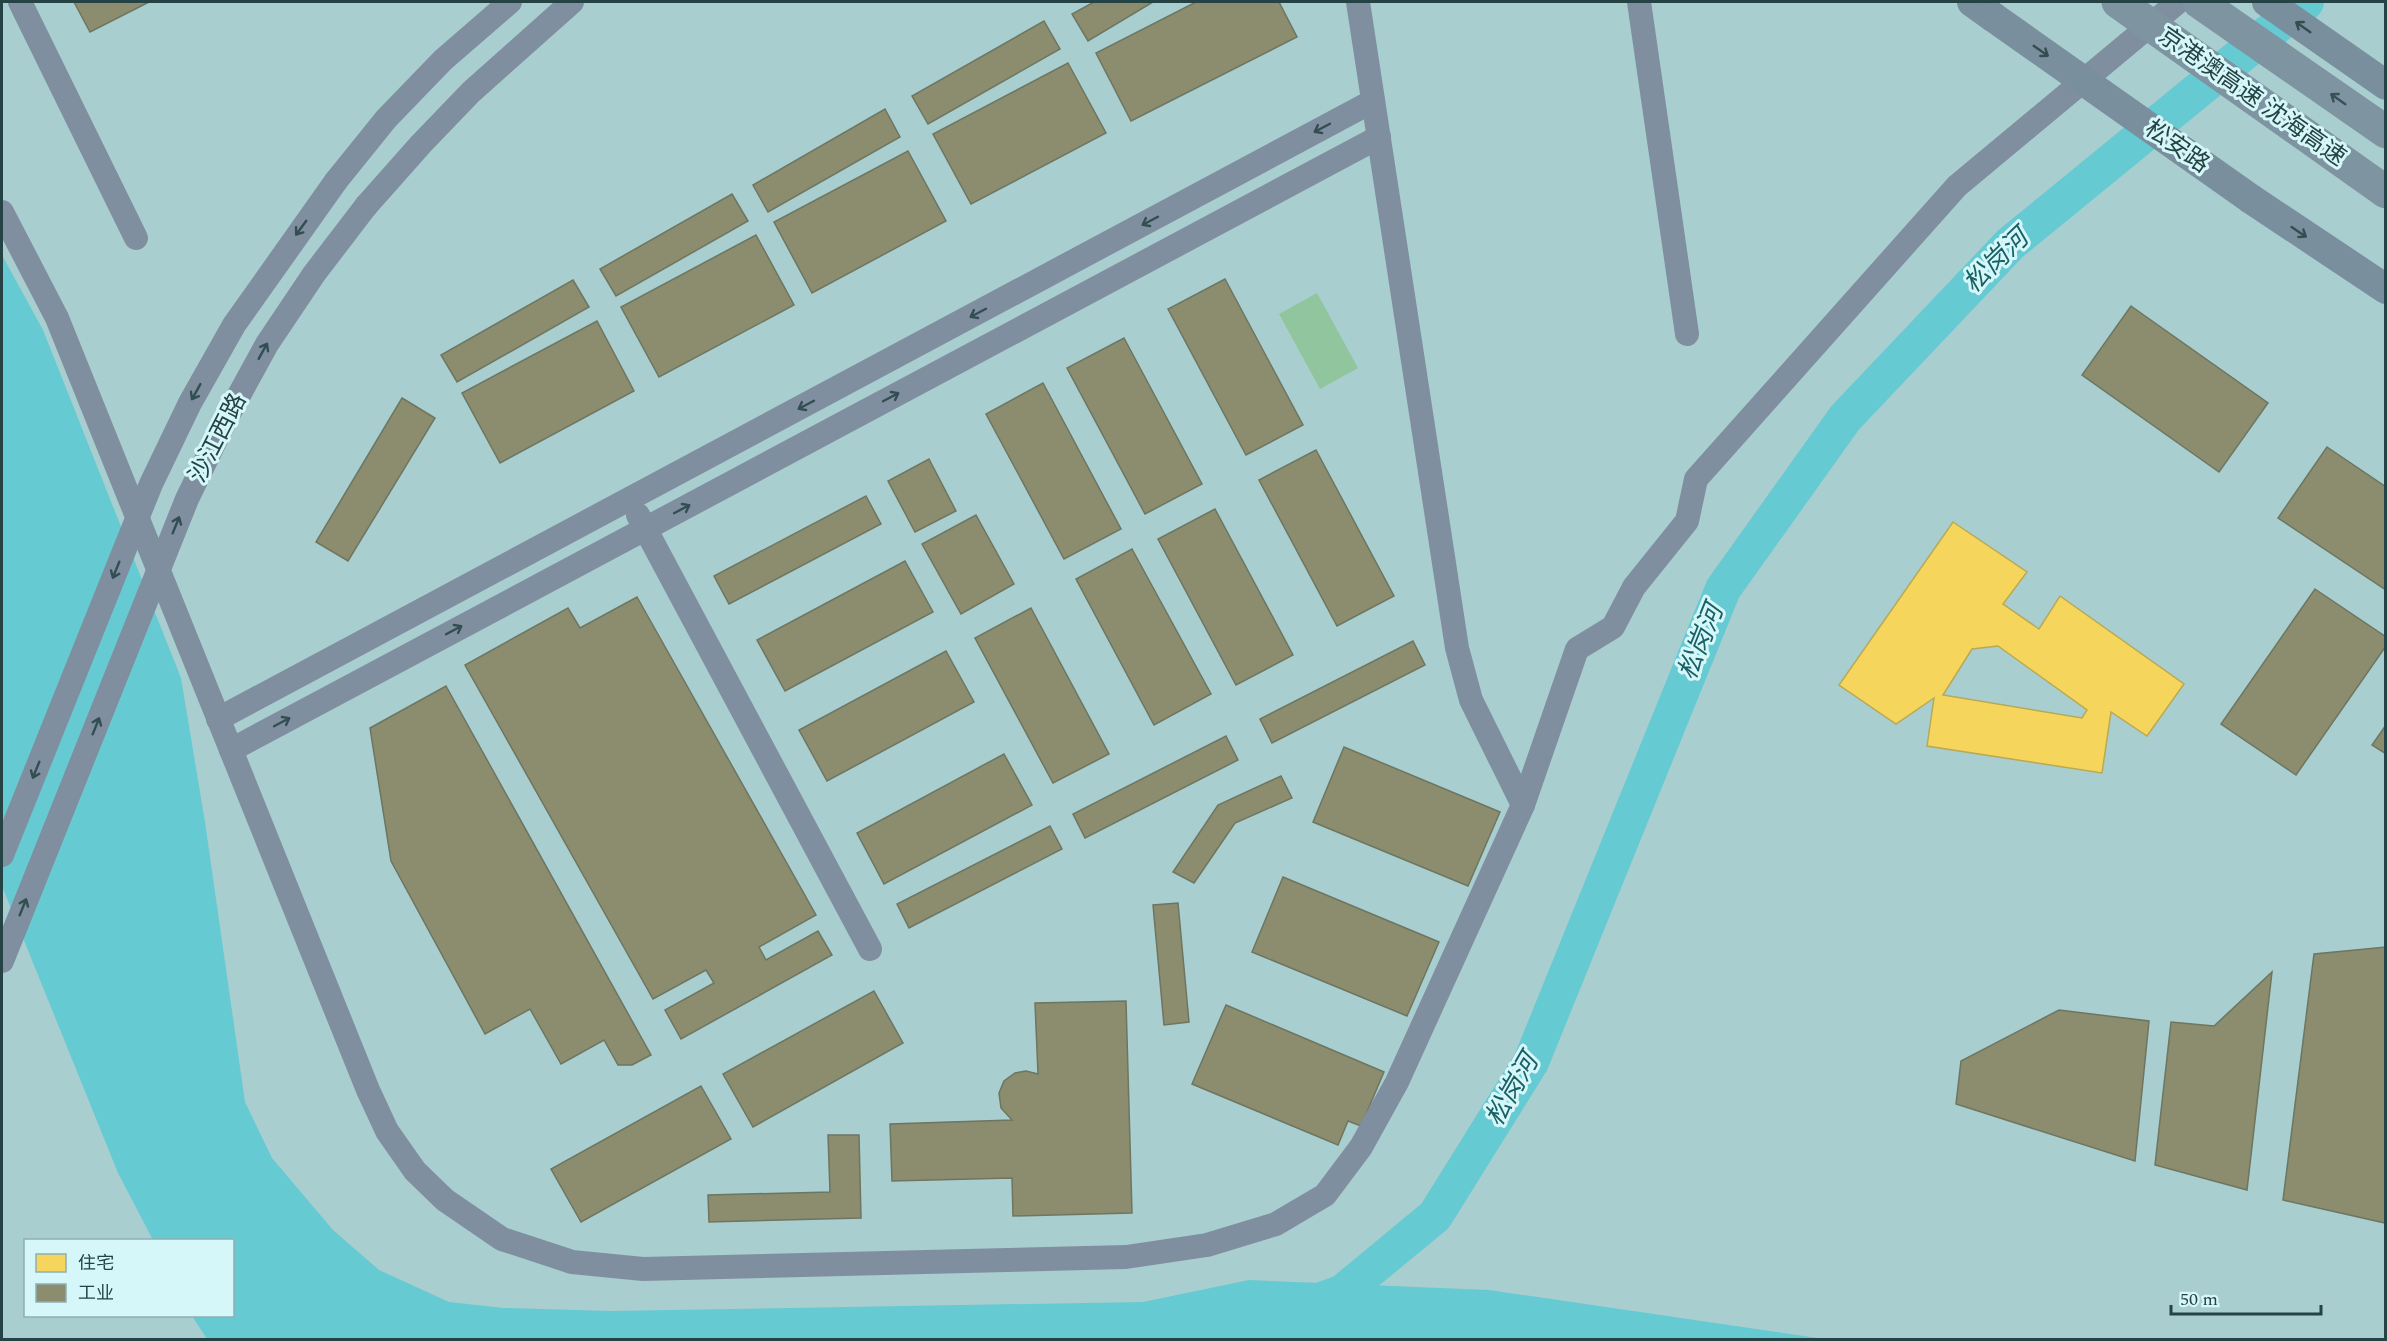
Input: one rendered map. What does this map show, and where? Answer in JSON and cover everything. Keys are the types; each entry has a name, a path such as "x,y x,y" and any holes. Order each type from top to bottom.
{"highway":[{"name":"京港澳高速 沈海高速","path":"2118,2 2385,192"},
{"name":"京港澳高速 沈海高速","path":"2199,2 2385,132"}],"main road":[{"path":"2267,2 2385,85"},
{"name":"松安路","path":"1983,9 2251,199 2385,289"}],"street":[{"path":"20,2 136,238"},
{"name":"沙江西路","path":"2,855 151,484 190,403 234,325 336,181 386,119 443,60 510,2"},
{"name":"沙江西路","path":"2,961 187,499 226,419 267,344 314,274 366,206 420,144 471,92 572,2"},
{"path":"1358,2 1457,648 1471,700 1523,805"},
{"path":"1639,2 1688,334"},
{"path":"2,212 57,318 368,1090 387,1131 415,1171 444,1200 502,1239 572,1263 643,1269 1126,1257 1207,1245 1276,1224 1325,1196 1361,1147 1397,1082 1523,805 1577,649 1613,627 1634,586 1686,521 1696,479 1957,186 2178,2"},
{"path":"218,719 1373,101"},
{"path":"231,750 1379,137"},
{"path":"630,499 870,949"}],"green space":[{"path":"1317,293 1358,368 1320,389 1279,314"}],"water":[{"path":"2,255 43,330 181,678 205,822 245,1102 272,1158 333,1230 379,1270 449,1302 504,1308 610,1311 1143,1302 1249,1280 1489,1290 1824,1339 207,1339 193,1317 234,1317 234,1239 152,1239 118,1173 2,886"}],"building: 住宅":[{"path":"1953,522 2027,572 2003,604 2039,629 2060,596 2184,684 2147,736 2111,712 2102,773 1927,746 1934,698 1896,724 1839,685","holes":["1998,646 2087,710 2082,718 1943,695 1972,649"]}],"building: 工业":[{"path":"74,2 149,2 90,32"},
{"path":"1094,2 1153,2 1088,41 1072,14"},
{"path":"1196,2 1279,2 1297,37 1131,121 1096,53"},
{"path":"1044,21 1060,49 928,124 912,96"},
{"path":"1068,63 1106,133 971,204 933,134"},
{"path":"885,109 900,137 768,212 753,185"},
{"path":"908,151 946,221 812,293 774,222"},
{"path":"732,194 748,221 616,296 600,269"},
{"path":"756,235 794,305 659,377 621,307"},
{"path":"1225,279 1303,425 1246,455 1168,309"},
{"path":"573,280 589,307 457,382 441,355"},
{"path":"2131,306 2268,403 2219,472 2082,375"},
{"path":"597,321 634,391 500,463 462,393"},
{"path":"1124,338 1202,484 1145,514 1067,368"},
{"path":"1043,383 1121,529 1064,559 986,414"},
{"path":"402,398 435,418 348,561 316,542"},
{"path":"2327,447 2386,487 2386,590 2278,518"},
{"path":"1316,450 1394,596 1337,626 1259,480"},
{"path":"929,459 956,511 915,532 888,481"},
{"path":"866,496 881,524 729,604 714,576"},
{"path":"1215,509 1293,655 1236,685 1158,539"},
{"path":"976,515 1014,584 961,614 922,544"},
{"path":"1132,549 1211,694 1154,725 1076,579"},
{"path":"905,561 933,612 785,691 757,640"},
{"path":"2315,589 2386,637 2386,646 2296,775 2221,724"},
{"path":"637,597 816,915 759,947 766,960 818,931 832,955 681,1039 665,1010 714,983 706,970 653,999 465,665 568,608 580,628"},
{"path":"1031,608 1109,754 1053,783 975,638"},
{"path":"1413,641 1425,665 1272,743 1260,719"},
{"path":"946,651 974,702 827,781 799,730"},
{"path":"446,686 651,1055 632,1065 618,1065 604,1040 561,1064 530,1009 485,1034 391,861 370,728"},
{"path":"2386,725 2386,754 2372,745"},
{"path":"1226,736 1238,760 1085,838 1073,814"},
{"path":"1344,747 1500,812 1468,886 1313,822"},
{"path":"1004,754 1032,805 884,884 857,833"},
{"path":"1281,776 1292,798 1235,823 1194,883 1173,872 1218,805"},
{"path":"1050,826 1062,849 909,928 897,904"},
{"path":"1283,877 1439,942 1407,1016 1252,952"},
{"path":"1178,903 1189,1022 1164,1025 1153,905"},
{"path":"2386,947 2385,1223 2283,1200 2314,954"},
{"path":"2272,972 2247,1190 2155,1165 2171,1022 2214,1026"},
{"path":"874,991 903,1043 753,1127 723,1074"},
{"path":"1126,1001 1132,1213 1013,1216 1012,1178 892,1181 890,1124 1012,1120 1001,1108 999,1093 1004,1081 1015,1073 1026,1071 1038,1074 1035,1003"},
{"path":"1226,1005 1384,1072 1361,1126 1348,1121 1338,1145 1192,1084"},
{"path":"2059,1010 2149,1021 2135,1161 1956,1104 1961,1061"},
{"path":"701,1086 731,1139 581,1222 551,1169"},
{"path":"828,1135 859,1135 861,1218 709,1222 708,1195 830,1192"}],"waterway":[{"name":"松岗河","path":"1214,1340 1343,1292 1435,1216 1531,1062 1723,589 1845,418 2010,244 2306,2"}]}
